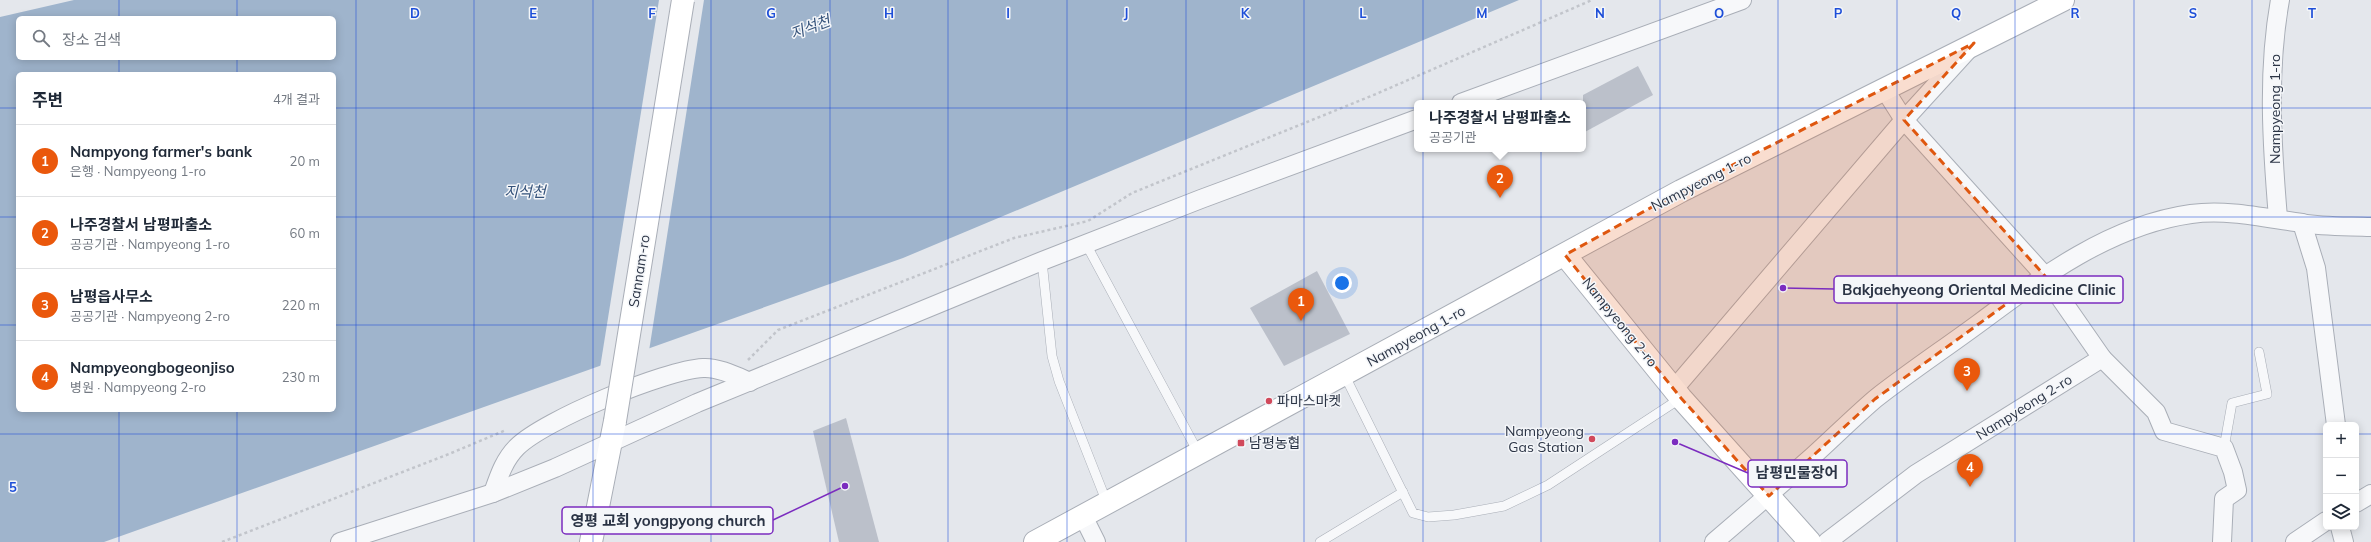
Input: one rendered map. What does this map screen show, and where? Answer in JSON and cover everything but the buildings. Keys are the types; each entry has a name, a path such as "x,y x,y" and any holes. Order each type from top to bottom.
{"street":[{"name":"Sannam-ro","path":"592,542 615,421 683,0"},
{"path":"1469,100 1742,0"},
{"name":"Nampyeong 1-ro","path":"1035,542 1345,376 1682,191 1884,90 1974,43 2063,0"},
{"name":"Nampyeong 1-ro","path":"2278,218 2272,136 2273,67 2280,0"},
{"path":"1678,394 1904,120 1974,43"},
{"path":"1884,90 1904,120 2045,276 2102,358 2156,412 2164,431 2224,448 2233,472 2237,490 2224,499 2222,542"},
{"path":"340,542 493,493 611,442 742,378 1086,244 1414,120"},
{"path":"1714,542 1769,496 1875,400 2045,276 2093,246 2166,219 2192,214 2224,212 2278,218 2302,223 2371,227"},
{"path":"2302,223 2316,268 2336,422"},
{"name":"Nampyeong 2-ro","path":"1565,255 1678,394 1810,542"},
{"name":"Nampyeong 2-ro","path":"1827,542 1916,474 2102,358"},
{"path":"493,493 501,470 517,447 536,433 585,408 662,376 689,370 705,368 742,378"},
{"path":"2359,501 2371,494"},
{"path":"1084,516 1096,542"},
{"path":"2294,542 2323,523"},
{"path":"2341,530 2344,542"}],"lane":[{"path":"1086,244 1199,454"},
{"path":"1042,261 1052,356 1059,381 1107,503"},
{"path":"2224,448 2232,403 2267,394 2259,352"},
{"path":"1345,376 1413,513 1428,517 1454,515 1504,506 1548,485 1678,394"},
{"path":"1320,542 1403,492"}],"path":[{"path":"742,378 778,330 1014,238 1088,221 1132,193 1376,94 1592,0"},
{"path":"222,542 449,454 510,428"}],"highlighted area":[{"path":"1974,43 1904,120 2045,276 1875,399 1769,496 1681,398 1565,255 1681,191"}],"water":[{"name":"지석천","path":"74,0 1519,0 903,258 104,542 0,542 0,17"}],"pier":[{"path":"659,0 704,0 649,351 600,368"}],"place":[{"name":"나주경찰서 남평파출소","path":"1500,198"},
{"name":"Bakjaehyeong Oriental Medicine Clinic","path":"1783,288"},
{"name":"Nampyong farmer's bank","path":"1301,321"},
{"name":"남평읍사무소","path":"1967,391"},
{"name":"파마스마켓","path":"1269,401"},
{"name":"Nampyeong Gas Station","path":"1592,439"},
{"name":"남평민물장어","path":"1675,442"},
{"name":"남평농협","path":"1241,443"},
{"name":"영평 교회 yongpyong church","path":"845,486"},
{"name":"Nampyeongbogeonjiso","path":"1970,487"}]}
